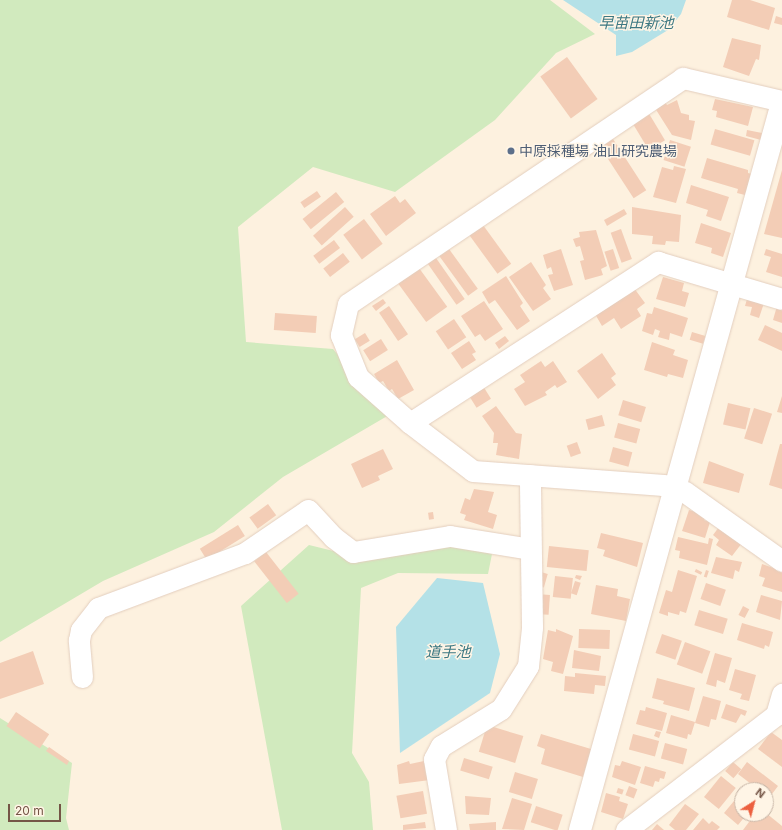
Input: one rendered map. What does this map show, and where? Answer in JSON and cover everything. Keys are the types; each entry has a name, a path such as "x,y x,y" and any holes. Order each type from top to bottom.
{"street":[{"path":"580,830 674,489 732,285 782,102 683,78 348,304 341,335 358,377 410,423 473,471 663,485 674,489 685,492 782,561"},
{"path":"410,423 658,262 782,299"},
{"path":"446,830 434,759 441,746 501,708 528,666 532,627 530,475"},
{"path":"82,677 79,640 81,630 98,608 245,553 308,510 333,537 352,552 450,536 530,549"},
{"path":"626,830 779,717 782,694"}],"green space":[{"path":"0,0 550,0 595,34 556,53 495,120 395,192 313,167 238,227 246,342 333,349 389,415 283,477 214,532 103,581 0,642"},
{"path":"309,545 358,557 441,545 464,545 492,554 488,574 398,573 361,588 352,753 369,782 373,830 282,830 241,606"},
{"path":"0,718 72,763 66,818 69,830 0,830"}],"water":[{"name":"早苗田新池","path":"563,0 686,0 681,14 668,30 632,52 616,56 616,35"},
{"name":"道手池","path":"437,578 483,583 500,654 490,693 400,753 396,627"}],"building":[{"path":"732,0 750,0 775,8 769,30 727,17"},
{"path":"776,16 782,18 782,25 774,23"},
{"path":"732,38 761,45 759,60 756,59 749,76 723,67"},
{"path":"567,57 598,99 571,118 540,76"},
{"path":"663,99 667,105 677,100 681,113 689,115 689,120 695,121 691,140 672,135 653,105"},
{"path":"715,99 753,107 748,126 716,117 717,111 712,110"},
{"path":"648,112 665,140 649,150 632,122"},
{"path":"715,129 754,140 750,156 711,144"},
{"path":"747,130 762,133 761,140 746,136"},
{"path":"613,139 646,190 634,198 600,147"},
{"path":"670,140 691,147 684,167 664,160"},
{"path":"707,158 748,170 748,173 752,174 745,195 737,193 738,189 701,178"},
{"path":"674,166 686,169 676,203 653,197 662,167 673,170"},
{"path":"782,170 782,238 764,234"},
{"path":"691,185 729,197 721,221 706,216 708,210 686,203"},
{"path":"317,191 321,197 304,208 300,202"},
{"path":"336,192 344,202 311,229 303,219"},
{"path":"395,196 400,203 405,199 416,213 386,236 370,214"},
{"path":"345,207 354,217 322,245 313,236"},
{"path":"632,207 681,215 679,242 666,241 665,245 652,244 653,236 632,234"},
{"path":"624,209 627,214 607,226 604,220"},
{"path":"364,219 383,244 362,259 343,235"},
{"path":"701,223 731,233 723,257 711,253 712,248 695,243"},
{"path":"483,225 511,264 497,274 469,235"},
{"path":"621,229 632,259 622,263 611,233"},
{"path":"596,230 607,266 601,269 603,275 585,280 580,261 584,260 580,246 576,247 573,239 580,237 579,232"},
{"path":"334,240 340,248 319,264 313,256"},
{"path":"449,249 478,289 468,296 439,256"},
{"path":"561,249 573,285 554,291 548,275 553,274 551,267 547,269 543,255"},
{"path":"613,249 619,268 611,271 604,252"},
{"path":"766,249 782,254 782,277 766,272 771,257 764,255"},
{"path":"343,253 350,262 330,277 323,268"},
{"path":"436,258 465,299 456,305 428,264"},
{"path":"531,262 546,285 543,288 551,299 533,311 509,277"},
{"path":"419,268 447,307 426,322 398,283"},
{"path":"506,276 523,303 520,306 530,321 517,330 495,300 489,304 482,292"},
{"path":"663,277 684,283 682,291 689,293 685,307 656,299"},
{"path":"634,288 645,303 637,309 641,316 621,329 614,318 602,326 595,314"},
{"path":"383,299 386,303 376,311 372,306"},
{"path":"747,299 764,303 759,318 750,315 752,307 745,306"},
{"path":"484,301 503,329 485,341 480,334 475,337 461,316"},
{"path":"389,306 408,334 398,341 379,313"},
{"path":"777,306 782,307 782,323 773,320"},
{"path":"654,307 688,318 682,337 670,333 669,340 658,337 660,331 655,329 653,335 642,331 647,313 652,314"},
{"path":"275,313 317,316 316,333 274,330"},
{"path":"454,319 466,337 448,350 436,331"},
{"path":"765,325 782,333 782,351 758,340"},
{"path":"692,332 705,336 703,344 690,340"},
{"path":"365,333 370,341 360,347 355,339"},
{"path":"505,336 509,341 499,349 495,343"},
{"path":"381,339 388,350 370,361 363,350"},
{"path":"469,341 476,352 472,354 476,360 462,369 451,353"},
{"path":"652,342 675,350 673,355 688,360 683,378 668,374 667,377 644,370"},
{"path":"602,353 616,374 611,378 616,385 598,399 577,371"},
{"path":"397,360 414,390 398,399 392,389 389,391 383,381 379,383 374,374"},
{"path":"541,361 545,367 553,361 567,382 557,388 555,385 545,392 547,395 525,406 514,389 525,382 520,375"},
{"path":"483,386 491,399 477,408 469,395"},
{"path":"782,396 782,413 777,412"},
{"path":"623,400 646,407 641,422 618,415"},
{"path":"728,403 750,408 745,430 723,424"},
{"path":"496,406 516,433 522,434 519,459 496,455 498,443 493,443 494,433 482,416"},
{"path":"754,408 772,414 762,444 744,438"},
{"path":"602,415 605,426 588,430 586,419"},
{"path":"618,423 640,429 636,443 614,437"},
{"path":"577,442 581,453 571,457 567,446"},
{"path":"780,444 782,444 782,489 769,485"},
{"path":"613,447 632,452 628,467 609,461"},
{"path":"383,449 393,469 378,476 380,480 362,488 351,464"},
{"path":"709,461 744,474 739,493 703,483"},
{"path":"474,489 494,492 488,512 497,515 493,529 464,520 466,515 460,513 465,498 470,500"},
{"path":"268,504 276,515 258,529 249,518"},
{"path":"689,510 706,515 704,520 710,522 705,538 682,531"},
{"path":"433,512 434,519 429,520 428,513"},
{"path":"238,525 245,536 207,560 200,549"},
{"path":"719,527 742,543 732,556 716,545 719,540 713,535"},
{"path":"601,533 643,543 637,567 603,556 605,550 597,548"},
{"path":"678,537 708,544 709,538 713,539 707,565 679,558 680,551 675,550"},
{"path":"549,546 589,550 587,571 547,567"},
{"path":"266,552 299,594 287,603 254,561"},
{"path":"716,557 742,562 739,572 735,570 733,579 711,573"},
{"path":"762,564 782,571 782,592 762,586 765,578 759,576"},
{"path":"696,569 702,572 701,575 695,572"},
{"path":"678,570 697,576 686,613 680,611 679,615 668,612 668,616 659,613 666,590 672,592"},
{"path":"706,570 709,571 707,578 704,577"},
{"path":"541,572 548,574 544,587 537,585"},
{"path":"576,575 582,576 580,580 575,578"},
{"path":"555,576 573,578 571,599 553,597"},
{"path":"575,581 581,583 577,595 571,593"},
{"path":"706,583 726,590 720,606 700,599"},
{"path":"596,585 618,589 617,596 630,599 626,621 591,614"},
{"path":"537,594 550,595 549,615 536,614"},
{"path":"761,595 782,601 780,620 756,612"},
{"path":"743,606 749,609 745,618 738,615"},
{"path":"699,610 728,619 723,634 694,625"},
{"path":"742,623 773,632 769,647 765,645 764,649 737,640"},
{"path":"556,629 573,636 563,674 551,671 553,662 543,659 548,630 556,632"},
{"path":"579,629 610,630 609,649 578,648"},
{"path":"662,634 682,641 675,660 655,653"},
{"path":"685,642 710,651 702,674 677,665"},
{"path":"574,650 601,656 599,671 572,668"},
{"path":"33,651 44,684 0,699 0,663"},
{"path":"715,653 732,658 725,683 717,680 716,687 706,684"},
{"path":"735,669 756,675 749,701 740,699 742,694 729,690"},
{"path":"575,673 606,676 605,686 595,685 594,694 564,691 565,676 575,677"},
{"path":"657,678 695,688 689,711 663,704 664,701 652,698"},
{"path":"703,696 721,701 716,720 711,719 709,727 695,723"},
{"path":"726,704 747,711 745,716 741,714 736,723 721,718"},
{"path":"646,707 667,713 662,731 636,724 640,710 645,711"},
{"path":"16,712 49,734 40,748 6,726"},
{"path":"671,715 695,722 691,735 688,734 687,739 666,733"},
{"path":"487,725 523,736 515,763 479,752"},
{"path":"656,731 661,732 659,738 654,736"},
{"path":"771,732 782,740 782,767 758,749"},
{"path":"541,734 591,749 583,777 541,764 545,749 537,746"},
{"path":"633,734 659,741 655,756 629,749"},
{"path":"665,743 687,749 683,764 661,758"},
{"path":"49,747 69,761 67,765 46,751"},
{"path":"464,758 493,767 489,779 460,770"},
{"path":"409,761 410,764 424,761 426,775 430,775 430,780 399,784 397,765"},
{"path":"622,761 641,767 635,785 612,777 615,765 620,766"},
{"path":"733,762 741,769 733,778 725,771"},
{"path":"747,762 773,782 748,782 738,774"},
{"path":"645,766 666,772 664,779 660,778 659,782 655,781 653,787 640,783"},
{"path":"515,772 538,779 532,799 509,792"},
{"path":"721,776 734,787 734,790 719,809 704,797"},
{"path":"774,783 778,786 774,791"},
{"path":"629,786 637,789 634,799 625,795"},
{"path":"618,788 624,790 622,795 616,793"},
{"path":"423,791 427,814 400,818 396,796"},
{"path":"606,793 620,797 619,801 628,804 623,819 601,812"},
{"path":"465,796 491,798 489,815 466,814"},
{"path":"512,798 532,804 524,830 502,829"},
{"path":"734,801 734,822 724,813"},
{"path":"685,804 699,814 686,830 675,830 669,825"},
{"path":"536,806 563,815 558,830 531,822"},
{"path":"703,818 709,824 712,821 720,827 717,830 693,830"},
{"path":"774,820 782,826 782,830 743,830 749,822 774,822"},
{"path":"425,822 426,828 403,830 403,825"},
{"path":"496,822 496,830 470,830 469,824"},
{"path":"657,824 664,830 652,830"}],"place":[{"name":"中原採種場 油山研究農場","path":"511,151"}]}
